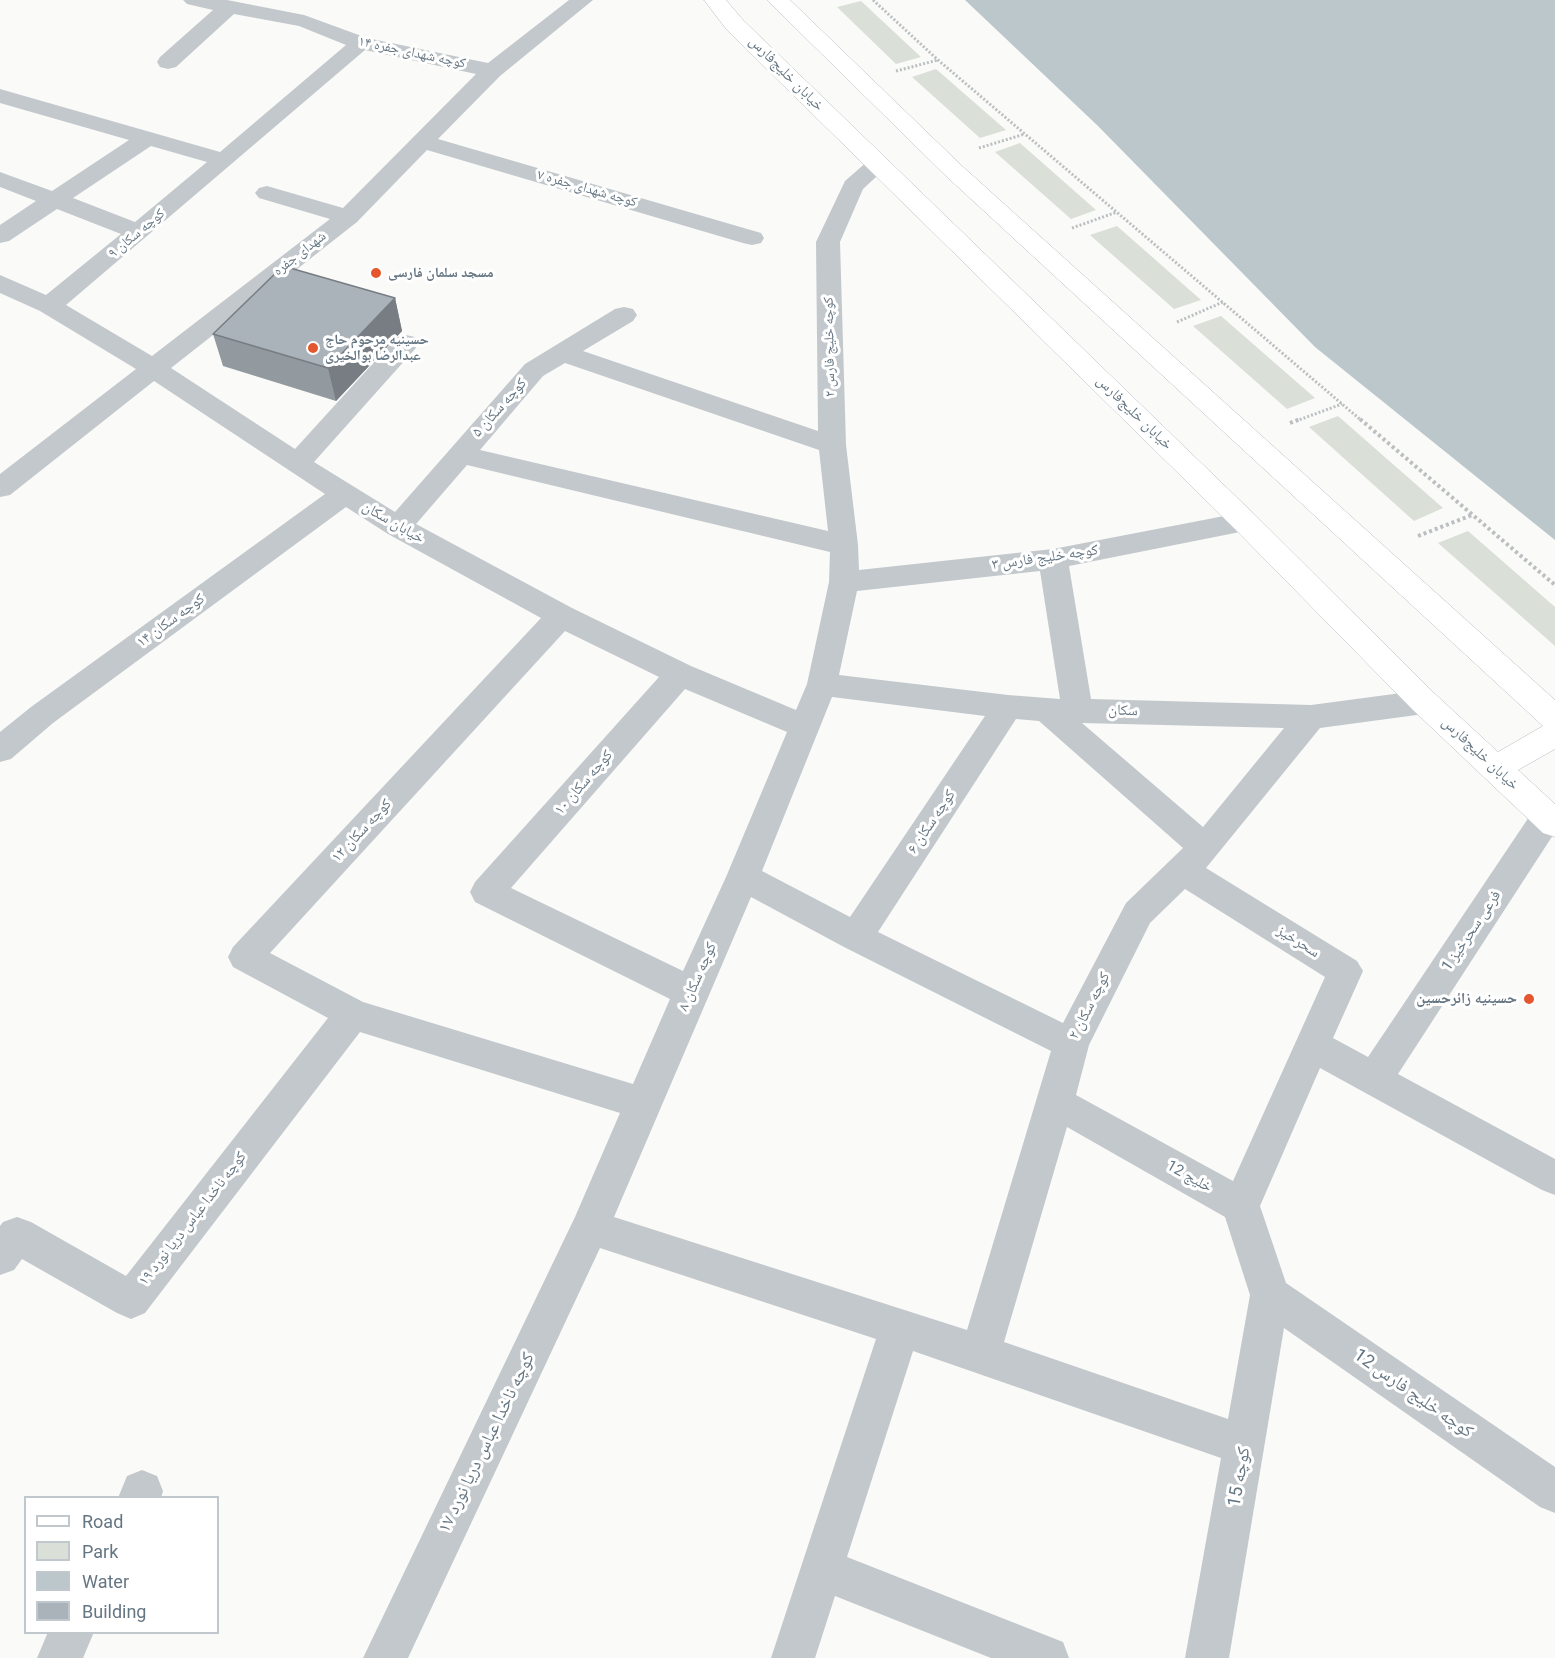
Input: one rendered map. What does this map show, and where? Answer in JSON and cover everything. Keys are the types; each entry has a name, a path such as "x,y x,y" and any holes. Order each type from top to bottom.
{"main road":[{"name":"خیابان خلیج‌فارس","path":"715,0 735,25 1245,522 1424,702 1551,821"},
{"path":"778,0 954,171 1555,718"},
{"path":"1496,768 1555,734"}],"street":[{"name":"کوچه شهدای جفره ۱۴","path":"194,0 229,7 310,14 361,43 492,70"},
{"name":"شهدای جفره","path":"0,488 348,217 492,70 582,0"},
{"path":"168,62 229,7"},
{"name":"کوچه سکان ۹","path":"49,306 361,43"},
{"path":"0,96 224,160"},
{"path":"0,236 148,138"},
{"name":"کوچه شهدای جفره ۷","path":"421,141 752,238"},
{"name":"کوچه خلیج فارس ۲","path":"822,684 844,582 844,545 832,445 828,242 853,186 878,165"},
{"path":"0,179 139,232"},
{"path":"267,193 348,217"},
{"name":"خیابان سکان","path":"0,283 49,306 153,368 297,464 398,527 561,616 680,674 806,726"},
{"name":"کوچه سکان ۵","path":"398,527 534,370 624,315"},
{"path":"297,464 406,343"},
{"path":"562,352 832,445"},
{"path":"459,454 844,545"},
{"name":"کوچه سکان ۱۴","path":"0,750 51,708 345,494"},
{"name":"کوچه خلیج فارس ۳","path":"844,582 1053,559 1245,522"},
{"path":"1053,559 1062,710 1194,859"},
{"name":"کوچه سکان ۱۲","path":"353,1014 245,957 561,616"},
{"name":"کوچه سکان ۱۰","path":"680,674 487,892 691,992"},
{"name":"سکان","path":"822,684 1008,707 1062,710 1311,717 1424,702"},
{"name":"کوچه سکان ۸","path":"590,1227 743,877 822,684"},
{"name":"کوچه سکان ۶","path":"856,937 1008,707"},
{"name":"کوچه سکان ۲","path":"980,1354 1056,1102 1071,1044 1138,913 1194,859 1311,717"},
{"name":"فرعی سحرخیز 1","path":"1374,1079 1551,821"},
{"name":"سحرخیز","path":"1194,859 1345,971 1312,1045"},
{"path":"743,877 856,937 1071,1044"},
{"path":"353,1014 644,1104"},
{"name":"کوچه ناخدا عباس دریا نورد ۱۹","path":"0,1257 17,1235 131,1300 353,1014"},
{"path":"1270,1295 1241,1206 1312,1045 1555,1178"},
{"name":"خلیج 12","path":"1056,1102 1241,1206"},
{"path":"590,1227 980,1354 1245,1446"},
{"name":"کوچه ناخدا عباس دریا نورد ۱۷","path":"385,1658 590,1227"},
{"name":"کوچه 15","path":"1207,1658 1270,1295"},
{"name":"کوچه خلیج فارس 12","path":"1270,1295 1555,1492"},
{"path":"793,1658 900,1328"},
{"path":"822,1569 1047,1658"},
{"path":"59,1658 71,1634"}],"path":[{"path":"873,0 1024,134 1555,585"},
{"path":"892,72 938,60"},
{"path":"978,148 1024,134"},
{"path":"1072,228 1117,212"},
{"path":"1178,322 1223,302"},
{"path":"1290,423 1342,404"},
{"path":"1419,536 1472,514"}],"green space":[{"path":"861,1 921,57 896,64 837,7"},
{"path":"936,69 1006,130 980,138 912,77"},
{"path":"1020,143 1096,210 1071,219 995,152"},
{"path":"1117,226 1201,300 1174,309 1090,235"},
{"path":"1221,316 1315,398 1287,409 1193,326"},
{"path":"1338,416 1443,508 1414,521 1309,427"},
{"path":"1468,531 1555,607 1555,646 1438,543"}],"water":[{"path":"965,0 1555,0 1555,540 1315,347 1098,126"}],"building":[{"path":"283,266 395,298 328,368 213,334"}],"place":[{"name":"مسجد سلمان فارسی","path":"376,273"},
{"name":"حسینیه مرحوم حاج عبدالرضا بوالخیری","path":"313,348"},
{"name":"حسینیه زائرحسین","path":"1529,999"}]}
